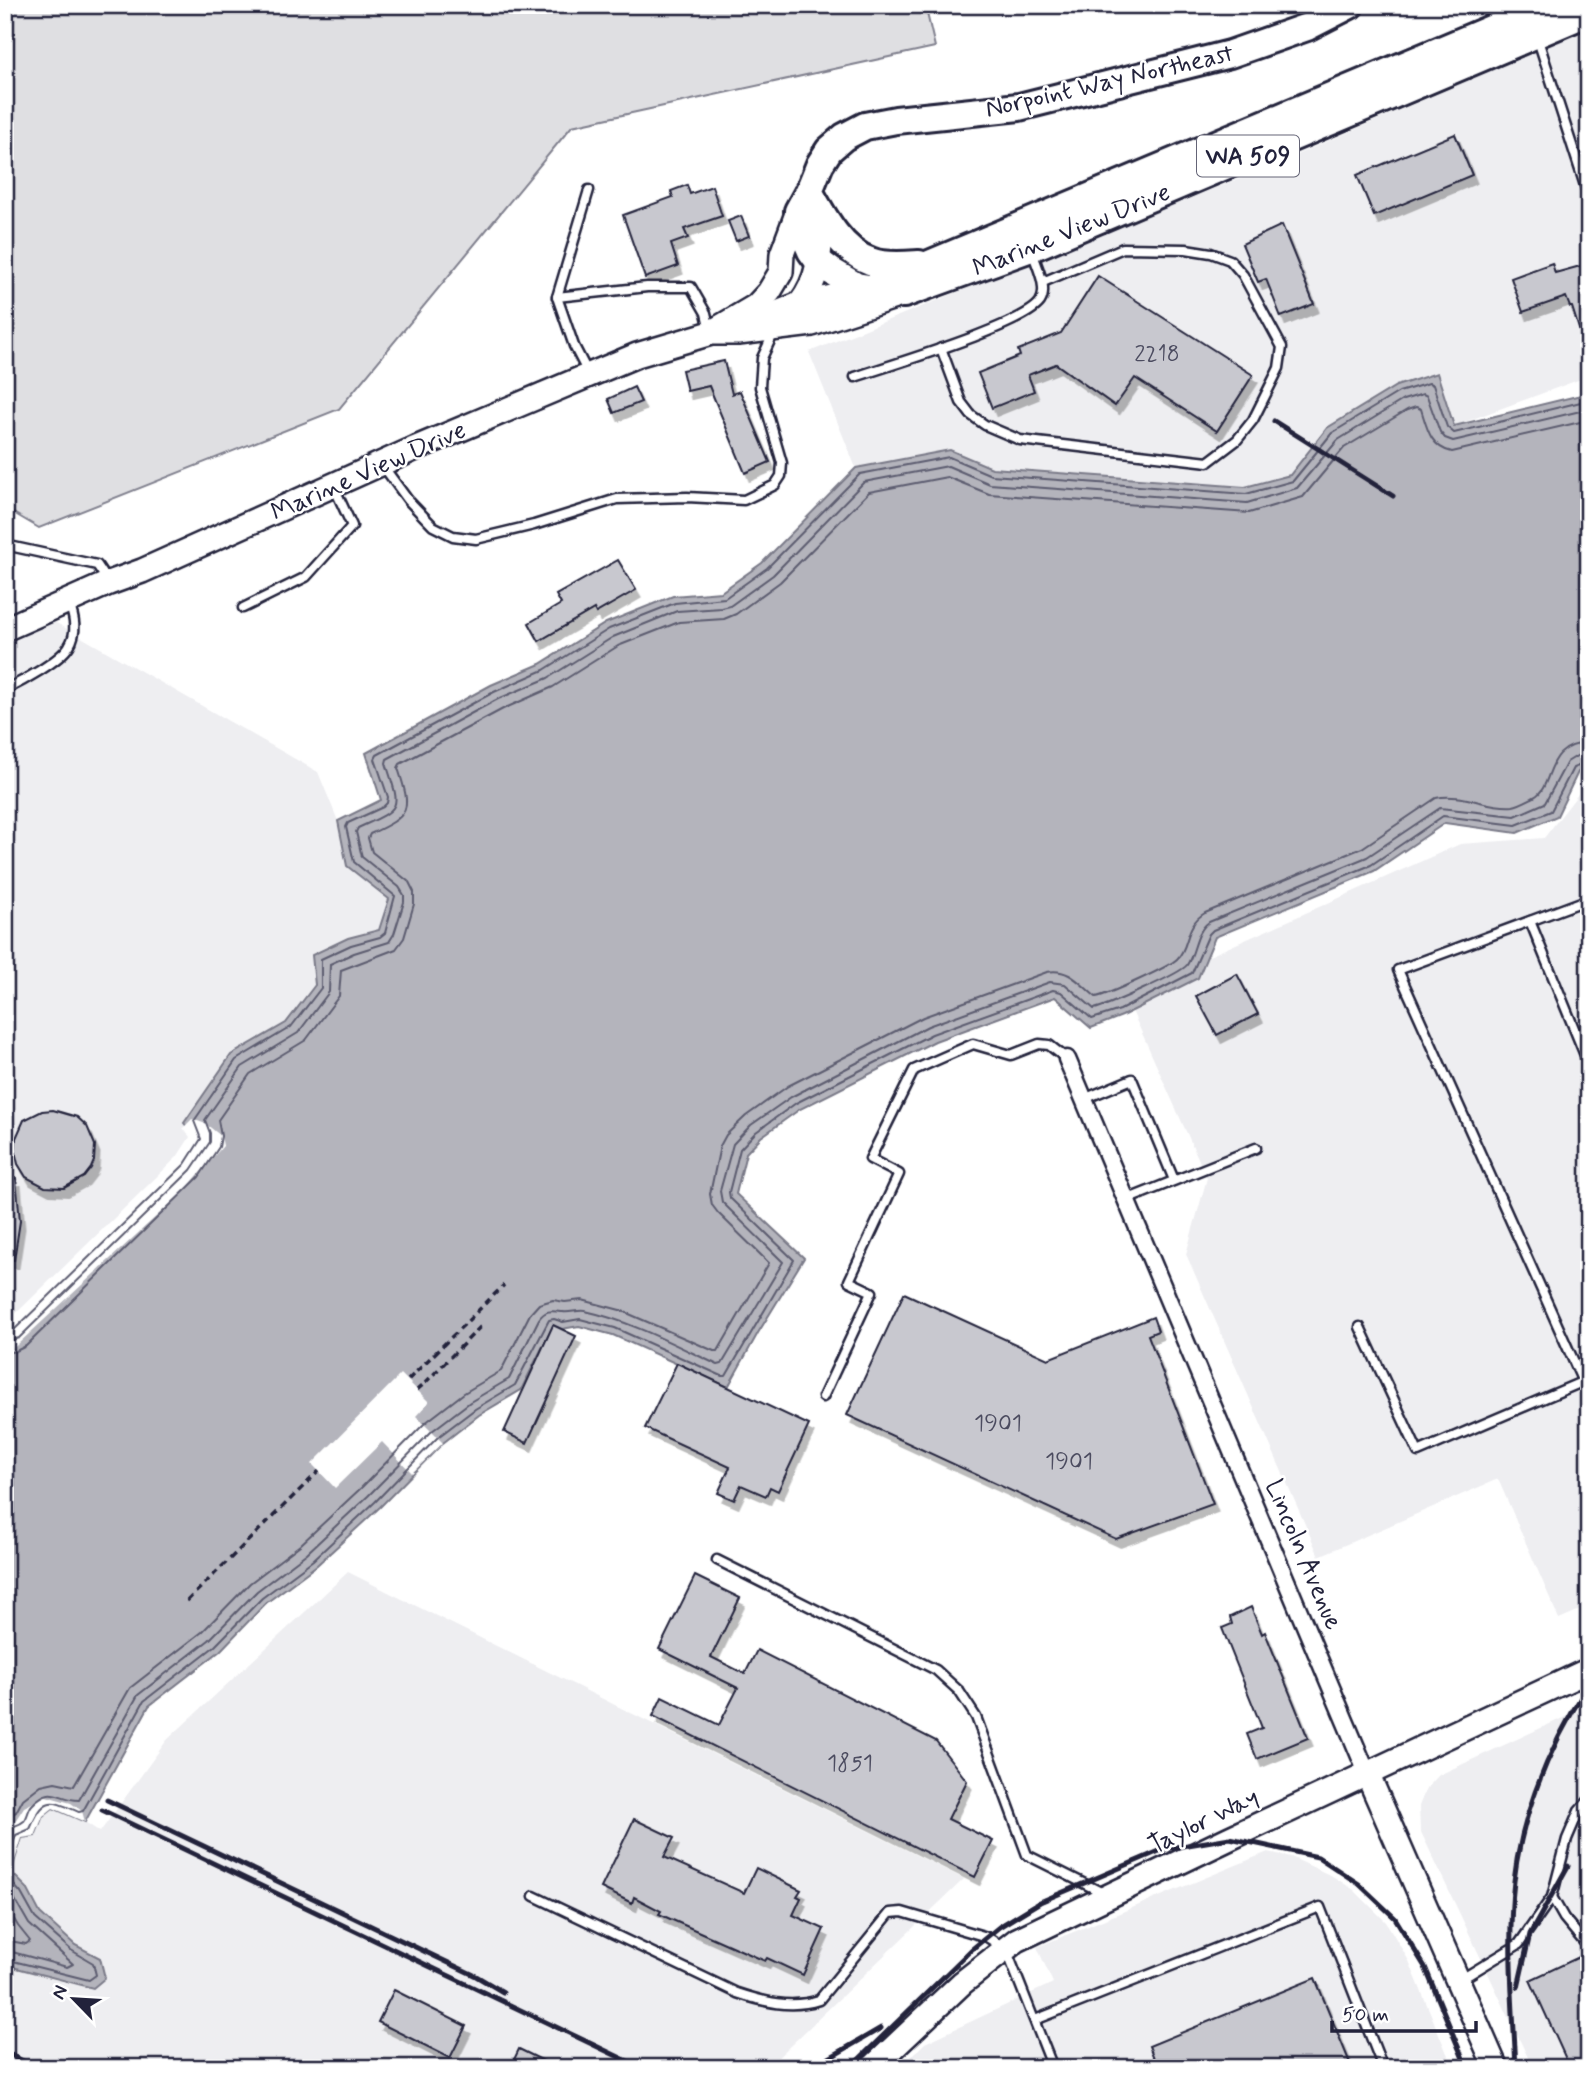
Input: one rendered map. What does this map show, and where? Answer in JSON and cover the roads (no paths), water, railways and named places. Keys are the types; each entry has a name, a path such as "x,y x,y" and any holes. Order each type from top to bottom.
{"main road":[{"name":"Norpoint Way Northeast","path":"809,205 820,164 829,150 844,137 865,127 1019,107 1217,58 1307,27 1350,5"},
{"name":"Marine View Drive","path":"738,333 749,325 800,304 869,289 1548,5"},
{"name":"Marine View Drive","path":"5,629 637,355 711,333 738,333 812,324 904,294 1031,248 1589,12"},
{"path":"809,205 800,226 819,262 850,283 904,294"},
{"path":"809,205 843,243 870,262 893,265 928,264"},
{"path":"711,333 756,306 769,292 781,272 782,254 809,205"},
{"path":"800,304 811,290 819,262"},
{"name":"Taylor Way","path":"882,2064 962,1983 1017,1940 1589,1670"},
{"name":"Lincoln Avenue","path":"1367,1773 1496,2068"}],"street":[{"name":"Lincoln Avenue","path":"1067,1059 1367,1773"}],"lane":[{"path":"1536,34 1589,198"},
{"path":"589,190 557,297 574,346 590,376"},
{"path":"855,377 1000,327 1031,310 1041,301 1043,282 1031,248"},
{"path":"941,348 961,402 971,415 985,425 1020,440 1208,462 1237,440 1253,420 1279,368 1282,347 1243,275 1230,260 1211,253 1186,249 1123,248 1043,282"},
{"path":"557,297 647,287 691,287 706,313 711,333"},
{"path":"382,464 408,500 433,526 453,536 476,539 534,525 617,499 687,497 744,500 775,485 781,476 782,463 760,387 762,358 776,328"},
{"path":"243,608 306,577 352,526 334,485"},
{"path":"5,545 97,565 109,583"},
{"path":"5,690 36,674 69,646 76,621 69,602"},
{"path":"1360,1327 1418,1452 1586,1380 1398,970 1589,899"},
{"path":"1530,921 1589,1065"},
{"path":"823,1397 872,1292 849,1281 899,1174 870,1160 914,1070 973,1044 1011,1055 1039,1044 1049,1045 1067,1059"},
{"path":"1084,1100 1132,1079 1174,1180"},
{"path":"1126,1200 1256,1148"},
{"path":"717,1560 936,1670 959,1691 976,1717 1027,1855 1109,1896"},
{"path":"1459,1980 1519,1944 1552,1897 1567,1839 1579,1811 1589,1800"},
{"path":"534,1896 737,1993 769,2004 802,2004 819,2000 890,1913 902,1912 986,1937 1006,1949 1053,2068"},
{"path":"1552,1897 1589,1948"},
{"path":"1035,2020 1320,1907 1383,2068"}],"water":[{"path":"1437,373 1454,426 1589,393 1589,768 1578,772 1557,816 1517,833 1445,823 1374,871 1215,937 1198,978 1122,1016 1091,1028 1055,997 935,1041 800,1109 761,1137 746,1153 736,1194 804,1258 728,1387 613,1335 579,1326 562,1329 553,1326 521,1390 479,1415 443,1443 380,1507 317,1565 266,1603 220,1651 149,1706 85,1822 53,1808 43,1816 35,1836 22,1838 11,1872 27,1888 40,1913 75,1945 100,1958 105,1978 93,1988 5,1965 5,1329 180,1159 195,1137 184,1123 231,1055 286,1023 315,985 312,955 348,938 379,930 389,899 347,866 338,821 381,800 366,753 491,685 540,664 606,623 673,596 721,592 762,563 856,468 950,450 992,468 1245,487 1290,475 1327,428 1396,386"}],"railway":[{"path":"1274,421 1393,496"},
{"path":"1516,2068 1511,1928 1518,1855 1540,1778 1562,1730 1589,1684"},
{"path":"107,1800 476,1976 503,1992"},
{"path":"102,1810 642,2068"},
{"path":"850,2068 971,1950 999,1927 1040,1902 1164,1849 1230,1838 1318,1857 1359,1884 1395,1918 1425,1967 1467,2068"},
{"path":"1518,1987 1530,1934 1568,1866"},
{"path":"812,2068 881,2028"},
{"path":"5,2052 37,2068"}]}
